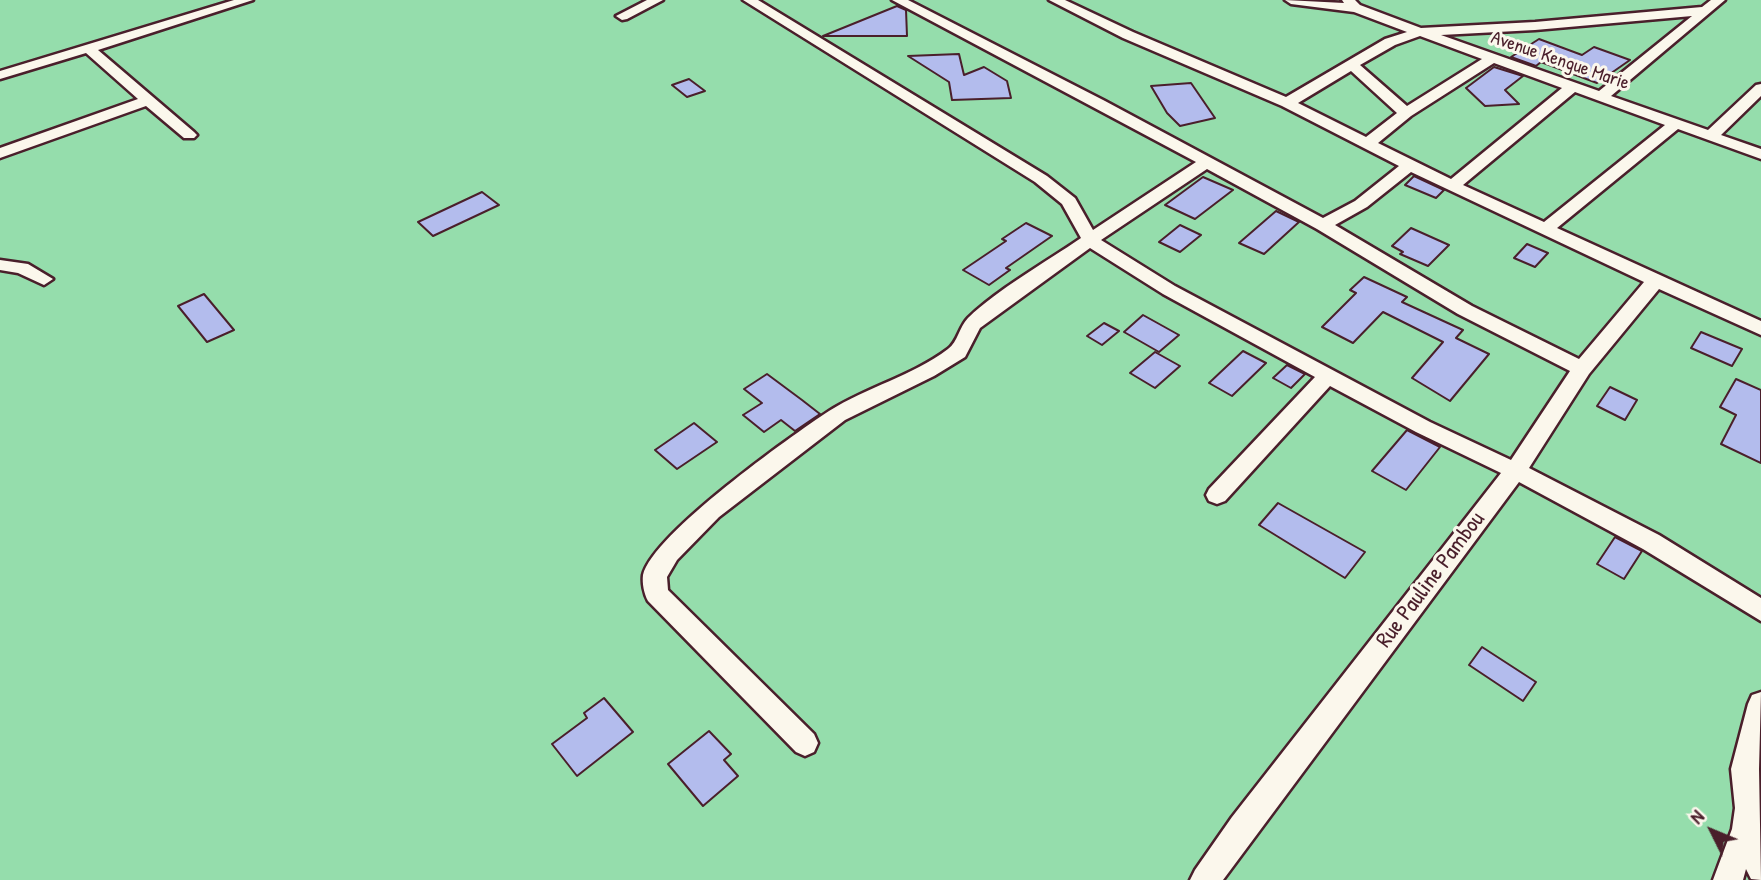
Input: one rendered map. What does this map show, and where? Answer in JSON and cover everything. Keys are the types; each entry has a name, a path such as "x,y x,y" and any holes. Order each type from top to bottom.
{"street":[{"path":"0,75 247,0"},
{"path":"622,16 657,0"},
{"path":"749,0 1055,189 1069,201 1091,241 1169,290 1423,427 1516,470 1651,542 1761,611"},
{"path":"898,0 1207,162 1323,225 1465,310 1582,369"},
{"path":"1055,0 1128,35 1287,103 1452,186 1761,329"},
{"name":"Avenue Kengue Marie","path":"1291,0 1352,4 1419,32 1761,153"},
{"path":"1602,96 1719,0"},
{"path":"1287,103 1399,37 1419,32 1535,26 1705,11"},
{"path":"87,47 189,135"},
{"path":"1369,142 1406,113 1492,58"},
{"path":"1352,65 1406,113"},
{"path":"1452,186 1572,87"},
{"path":"1711,136 1761,88"},
{"path":"0,153 149,100"},
{"path":"1546,229 1676,123"},
{"path":"805,743 656,594 655,576 668,553 711,511 838,415 927,371 958,352 974,324 985,314 1207,162"},
{"path":"1323,225 1361,204 1412,164"},
{"path":"0,265 22,268 44,279"},
{"name":"Rue Pauline Pambou","path":"1205,880 1242,827 1516,470 1582,369 1656,280"},
{"path":"1217,495 1328,376"},
{"path":"1728,880 1746,829 1749,808 1745,769 1761,704"},
{"path":"1746,829 1761,869"}],"green space":[{"path":"0,0 1761,0 1761,880 0,880"}],"building":[{"path":"897,6 906,10 907,36 823,36"},
{"path":"1539,39 1582,55 1594,47 1630,60 1597,83 1541,62 1536,66 1511,57"},
{"path":"959,54 964,75 984,67 1007,81 1011,98 952,100 949,82 908,56"},
{"path":"1494,67 1523,76 1505,90 1519,104 1485,106 1466,88"},
{"path":"689,79 705,91 687,97 672,85"},
{"path":"1191,83 1215,118 1180,126 1167,113 1151,86"},
{"path":"1414,176 1444,190 1436,198 1405,185"},
{"path":"1203,177 1233,190 1195,219 1165,205"},
{"path":"482,192 499,205 433,236 418,222"},
{"path":"1276,211 1299,222 1264,254 1239,243"},
{"path":"1026,223 1052,236 1006,268 1010,270 989,285 963,270 1006,241 1002,239"},
{"path":"1180,225 1201,235 1180,252 1159,242"},
{"path":"1411,228 1449,245 1428,266 1400,254 1403,252 1392,246"},
{"path":"1527,244 1548,253 1535,267 1514,258"},
{"path":"1364,277 1407,297 1402,302 1463,330 1456,338 1489,354 1450,401 1412,378 1443,342 1383,312 1353,343 1322,327 1356,293 1350,290"},
{"path":"204,294 234,330 207,342 178,306"},
{"path":"1143,315 1179,335 1159,352 1124,332"},
{"path":"1104,323 1119,331 1102,345 1087,336"},
{"path":"1701,332 1742,349 1732,366 1691,348"},
{"path":"1243,351 1266,363 1232,396 1209,383"},
{"path":"1155,352 1180,366 1155,388 1130,373"},
{"path":"1287,365 1305,374 1291,388 1273,378"},
{"path":"767,374 820,414 795,431 781,420 764,432 743,415 762,403 744,389"},
{"path":"1736,379 1761,390 1761,463 1721,444 1736,415 1720,407"},
{"path":"1610,387 1637,400 1625,420 1597,406"},
{"path":"694,423 717,442 677,469 655,450"},
{"path":"1407,430 1440,447 1406,490 1372,471"},
{"path":"1278,503 1365,552 1345,578 1259,525"},
{"path":"1615,537 1642,551 1624,579 1597,564"},
{"path":"1482,647 1536,682 1523,701 1469,665"},
{"path":"604,698 633,732 577,776 552,744 587,718 584,713"},
{"path":"709,731 731,754 724,760 738,776 703,806 668,764"}]}
